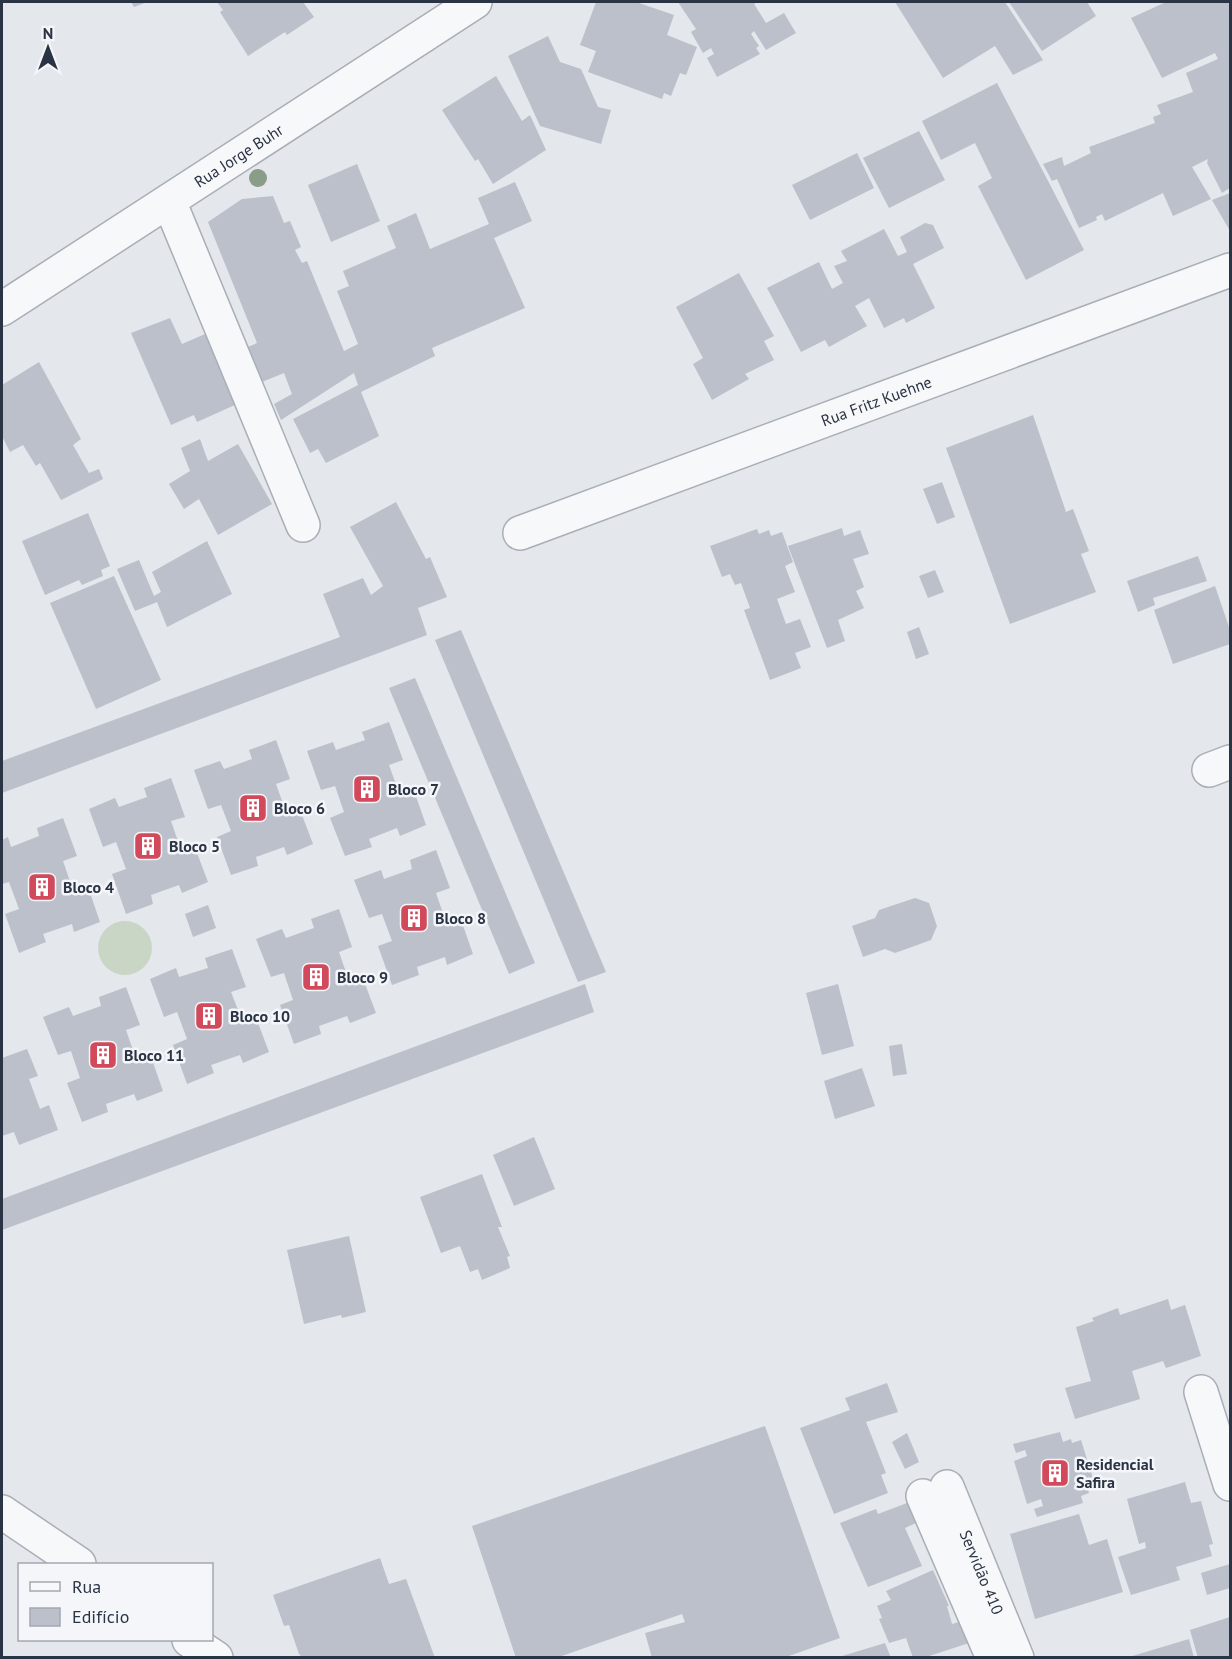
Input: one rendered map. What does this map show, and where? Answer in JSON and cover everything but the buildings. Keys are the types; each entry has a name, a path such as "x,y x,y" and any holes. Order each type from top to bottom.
{"street":[{"name":"Rua Jorge Buhr","path":"2,309 475,2"},
{"path":"170,201 303,525"},
{"name":"Rua Fritz Kuehne","path":"520,533 1230,270"},
{"path":"1201,1392 1230,1484"},
{"name":"Servidão 410","path":"993,1658 935,1491 1017,1658"},
{"path":"2,1512 78,1563"},
{"path":"190,1641 216,1658"}],"green space":[{"path":"125,921 135,923 144,929 150,938 152,948 150,958 144,967 135,973 125,975 115,973 106,967 100,958 98,948 100,938 106,929 115,923"}],"place":[{"name":"Bloco 7","path":"367,789"},
{"name":"Bloco 6","path":"253,808"},
{"name":"Bloco 5","path":"148,846"},
{"name":"Bloco 4","path":"42,887"},
{"name":"Bloco 8","path":"414,918"},
{"name":"Bloco 9","path":"316,977"},
{"name":"Bloco 10","path":"209,1016"},
{"name":"Bloco 11","path":"103,1055"},
{"name":"Residencial Safira","path":"1055,1473"}]}
